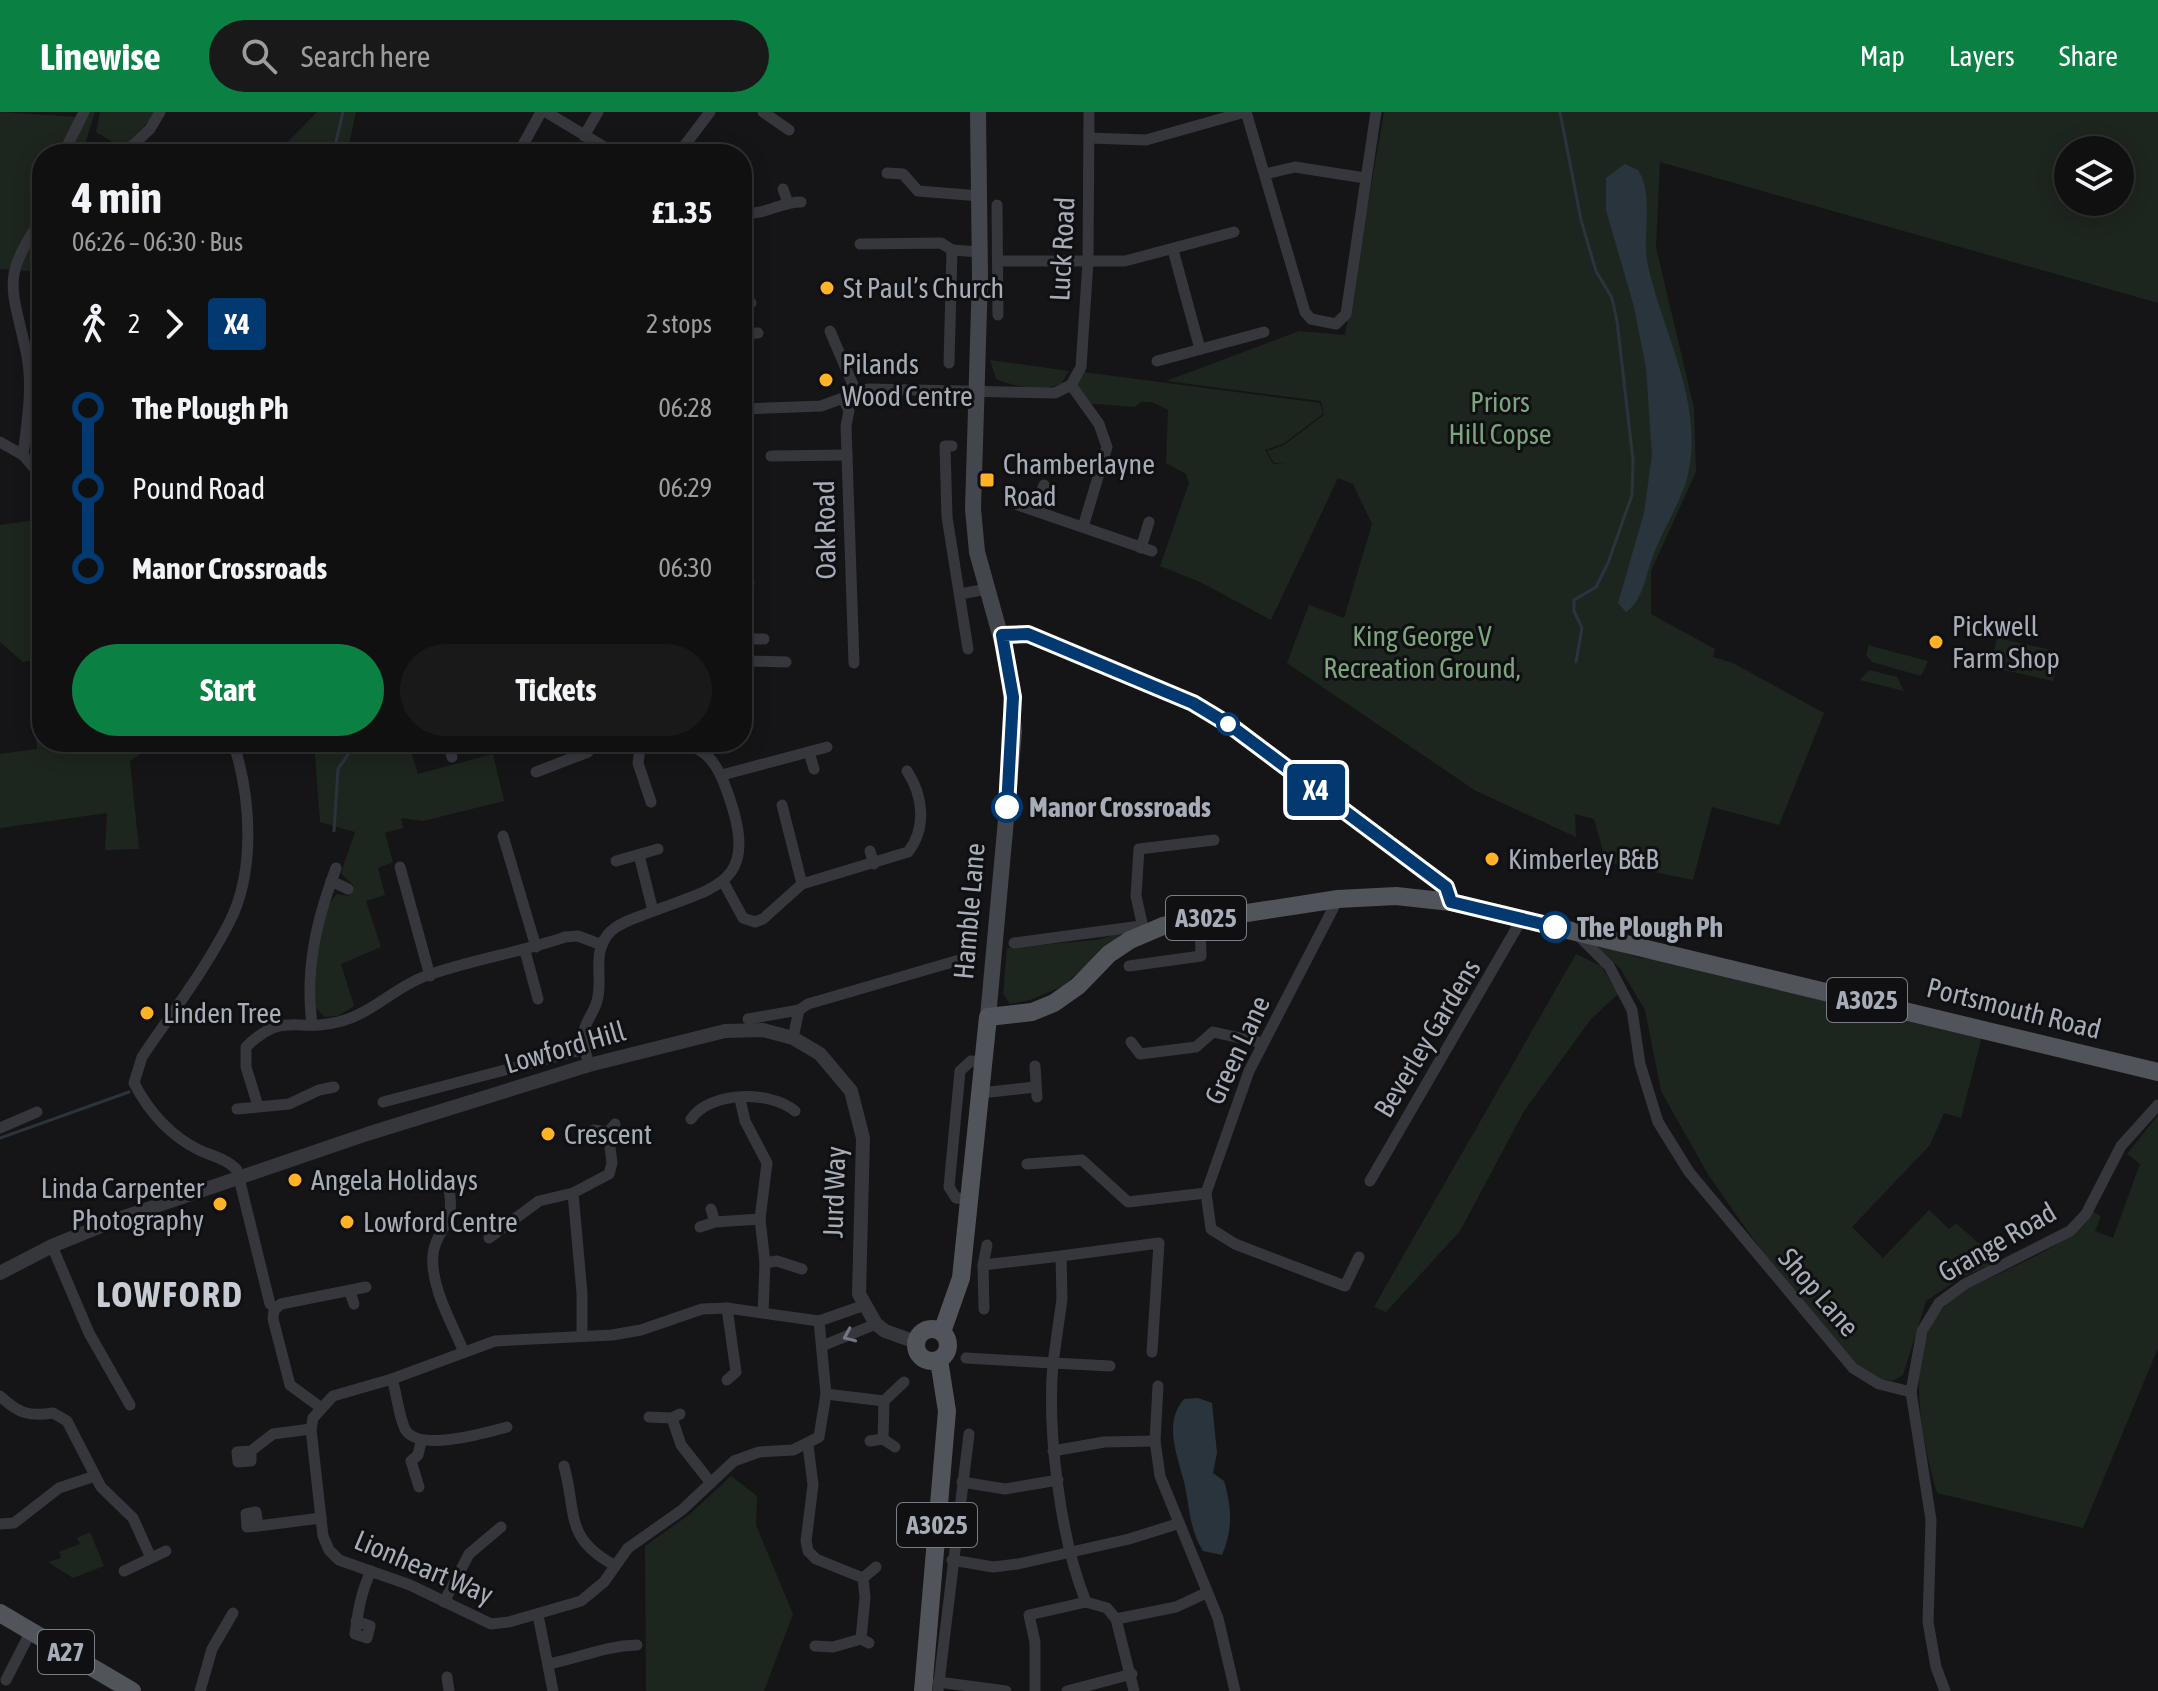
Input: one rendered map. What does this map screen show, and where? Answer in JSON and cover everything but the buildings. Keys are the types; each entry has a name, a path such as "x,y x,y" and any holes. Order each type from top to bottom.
{"main road":[{"name":"Hamble Lane","path":"942,1332 961,1278 971,1199 1014,732 1013,697 1002,635 977,552 973,509 980,252 978,112"},
{"name":"Portsmouth Road","path":"988,1017 1032,1012 1054,1003 1078,986 1109,954 1142,929 1338,899 1396,896 1451,902 1523,917 1575,933 2158,1072"},
{"path":"926,1330 942,1332 948,1348 939,1360 929,1361 920,1356 916,1342 926,1330"},
{"name":"A3025","path":"933,1688 947,1411 939,1360"},
{"name":"A27","path":"0,1613 132,1691"}],"street":[{"path":"68,144 84,112"},
{"path":"134,144 150,129 160,112"},
{"path":"524,144 543,112 598,144"},
{"path":"584,136 598,112"},
{"path":"686,144 710,112"},
{"path":"763,112 789,130"},
{"name":"Luck Road","path":"1071,385 1081,367 1088,262 1089,112"},
{"path":"1090,138 1146,140 1245,112 1305,312 1311,319 1336,324 1346,314 1376,112"},
{"path":"1265,174 1295,167 1365,178"},
{"path":"887,173 903,174 918,191 980,196"},
{"path":"752,214 762,214 795,202 783,189"},
{"path":"997,205 998,315"},
{"path":"23,455 30,388 27,355 4,273 10,254 32,229"},
{"path":"999,261 1125,261 1234,232"},
{"path":"860,244 941,243 952,250 980,252"},
{"path":"949,363 956,342 952,250"},
{"path":"1173,250 1200,349"},
{"path":"830,331 856,392"},
{"path":"1157,361 1264,332"},
{"path":"752,333 758,333"},
{"path":"752,409 821,406 868,389 1055,393 1071,385 1099,424 1107,447 1083,527"},
{"name":"Oak Road","path":"843,398 849,411 847,455 854,663"},
{"path":"0,442 23,455 32,465"},
{"path":"952,446 945,446 944,479 968,649"},
{"path":"771,456 847,455"},
{"path":"1035,510 1044,485"},
{"path":"1018,505 1146,549 1149,522"},
{"path":"960,594 987,589"},
{"path":"1002,635 1028,634 1193,703 1231,726 1437,880 1446,887 1451,902"},
{"path":"752,639 764,639"},
{"path":"752,661 786,662"},
{"path":"722,775 827,747"},
{"path":"235,752 248,821 245,869 230,921 142,1057 134,1083 149,1112 188,1143 229,1162 239,1176 270,1304"},
{"path":"451,752 452,757"},
{"path":"572,752 572,757"},
{"path":"536,772 588,752"},
{"path":"639,752 638,763 651,802"},
{"path":"589,1065 582,1038 596,1003 597,963 602,945 624,922 710,892 724,883 732,871 740,843 736,815 716,762 703,752"},
{"path":"809,752 814,769"},
{"path":"724,883 743,918 755,922 763,919 781,899 802,884 899,857 913,845 921,813 919,791 907,771"},
{"path":"782,805 802,884"},
{"path":"503,836 530,949 538,999"},
{"path":"1014,943 1142,929 1136,896 1139,849 1209,836"},
{"path":"616,861 658,849"},
{"path":"870,851 874,864"},
{"path":"639,855 653,911"},
{"path":"400,867 414,903 430,976"},
{"path":"312,1025 307,987 310,965 336,868"},
{"path":"331,881 348,889"},
{"name":"Green Lane","path":"1338,899 1249,1071 1206,1193 1211,1229 1215,1235 1235,1244 1345,1286 1359,1257"},
{"name":"Beverley Gardens","path":"1370,1181 1523,917"},
{"path":"1129,966 1201,956 1200,919"},
{"name":"Shop Lane","path":"1575,933 1609,966 1632,1010 1640,1064 1658,1122 1689,1172 1853,1368 1879,1384 1911,1392"},
{"path":"258,1106 246,1067 246,1047 264,1029 281,1024 339,1022 367,1012 430,976 578,936 602,945"},
{"path":"748,1019 799,1010 840,993 969,959"},
{"path":"793,1038 799,1010"},
{"name":"Lowford Hill","path":"239,1176 589,1065 725,1031 763,1030 793,1038"},
{"path":"1131,1042 1140,1054 1196,1047 1213,1032 1263,1043"},
{"name":"Jurd Way","path":"793,1038 820,1054 851,1091 863,1138 857,1278 862,1306"},
{"path":"383,1102 585,1049"},
{"path":"971,1199 956,1198 949,1187 960,1071 971,1061 984,1062"},
{"path":"981,1093 1036,1092 1035,1066"},
{"path":"237,1109 289,1104 319,1090 334,1087"},
{"path":"694,1111 717,1100 740,1099 776,1101 795,1111"},
{"path":"740,1099 745,1121 767,1163 760,1219 765,1263 763,1313"},
{"name":"Grange Road","path":"1911,1392 1922,1331 1939,1303 1965,1284 2070,1231 2086,1214 2121,1146 2158,1105"},
{"path":"0,1128 37,1112"},
{"path":"489,1238 539,1201 573,1193 609,1174 612,1128 594,1130"},
{"path":"1027,1164 1082,1160 1128,1202 1206,1193"},
{"path":"0,1273 52,1246 239,1176"},
{"path":"449,1189 453,1210 435,1243 433,1271 463,1350"},
{"path":"573,1193 582,1293 582,1336"},
{"path":"711,1209 715,1222"},
{"path":"700,1227 715,1222 760,1219"},
{"path":"502,1230 505,1245"},
{"path":"983,1265 1159,1243 1152,1352"},
{"path":"984,1309 983,1265 987,1245"},
{"path":"52,1246 89,1333 130,1405"},
{"path":"1061,1256 1058,1345 1053,1363 1049,1411 1058,1480 1086,1602"},
{"path":"765,1263 796,1263"},
{"path":"366,1287 352,1298 281,1304 274,1310 273,1319 290,1385 320,1407 333,1396 392,1379 463,1350 495,1341 641,1330 702,1309 727,1308 819,1321 862,1306 885,1331 916,1342"},
{"path":"727,1308 736,1376"},
{"path":"819,1321 826,1394 819,1437 808,1445 813,1485 806,1541 808,1551 816,1559 863,1578"},
{"path":"822,1346 876,1324"},
{"path":"966,1358 1110,1366"},
{"path":"392,1379 406,1432 421,1442 493,1435 507,1427"},
{"path":"883,1439 884,1401 904,1382"},
{"path":"1158,1386 1155,1441 1160,1476 1177,1524 1218,1618 1235,1691"},
{"path":"1911,1392 1931,1520 1928,1622 1936,1667 1945,1691"},
{"path":"826,1394 884,1401"},
{"path":"0,1396 14,1409 33,1416 53,1413 67,1421 101,1487 133,1518 151,1558"},
{"name":"Lionheart Way","path":"320,1407 311,1429 321,1518 329,1550 339,1560 491,1624 538,1615 587,1597 640,1538 682,1510 746,1454 808,1445"},
{"path":"649,1417 676,1416 681,1445 711,1483"},
{"path":"251,1451 273,1434 311,1429"},
{"path":"969,1434 933,1688 1006,1691"},
{"path":"870,1441 883,1439 895,1447"},
{"path":"1053,1451 1104,1442 1155,1441"},
{"path":"419,1487 407,1466 418,1455 421,1442"},
{"path":"564,1466 564,1492 581,1541 588,1550 614,1565"},
{"path":"0,1524 14,1523 59,1488 95,1476"},
{"path":"962,1482 1005,1489 1058,1480"},
{"path":"258,1526 321,1518"},
{"path":"952,1560 985,1566 1018,1564 1177,1524"},
{"path":"444,1602 469,1554 501,1527"},
{"path":"124,1571 166,1551"},
{"path":"863,1578 876,1567"},
{"path":"356,1621 361,1593 371,1571"},
{"path":"815,1646 833,1647 865,1641 863,1578"},
{"path":"1116,1619 1176,1607 1206,1593"},
{"path":"1035,1691 1035,1642 1029,1615 1086,1602 1107,1608 1116,1619 1134,1691"},
{"path":"200,1691 212,1649 233,1613"},
{"path":"538,1615 553,1691"},
{"path":"6,1680 31,1631"},
{"path":"548,1664 572,1660 595,1649 637,1645"},
{"path":"1067,1691 1132,1674"},
{"path":"447,1677 449,1691"}],"green space":[{"path":"0,112 78,117 81,112 95,112 85,144 32,144 32,271 0,269"},
{"path":"100,112 154,112 126,144 116,144 96,132"},
{"path":"317,112 356,112 349,144 286,144"},
{"path":"1384,112 2158,112 2158,303 1660,162 1656,247 1694,408 1696,472 1651,571 1651,614 1715,649 1713,657 1733,663 1824,713 1779,825 1712,807 1693,880 1606,862 1594,819 1575,814 1576,837 1476,791 1287,663 1309,605 1344,618 1372,524 1353,484 1338,478 1271,620 1200,582 1160,566 1189,483 1186,474 1166,463 1168,410 1152,402 1141,402 1135,407 1083,403 1074,388 1083,372 1320,403 1323,414 1283,444 1265,450 1273,464 1286,463 1274,463 1267,451 1284,445 1324,415 1321,401 1166,381 1299,331 1345,335"},
{"path":"990,360 1069,371 1061,384 1037,388 1020,386 996,379"},
{"path":"32,520 32,660 23,662 0,642 0,525"},
{"path":"1997,638 2060,652 2053,681 2000,669 2002,662 1992,659"},
{"path":"1869,645 1928,661 1921,676 1872,662 1866,655"},
{"path":"1869,670 1897,677 1904,691 1860,680"},
{"path":"32,750 143,752 130,761 139,849 105,850 107,813 0,828 0,754"},
{"path":"315,752 411,752 418,774 493,754 504,801 423,821 401,818 403,828 385,833 393,862 378,868 385,895 366,901 381,947 341,964 354,1006 338,1016 325,1017 316,1008 321,931 330,903 337,894 349,896 353,885 341,873 355,832 320,822"},
{"path":"1123,932 1063,986 1030,1000 1010,1004 1003,994 1007,948 1097,940"},
{"path":"1600,945 1640,958 1667,960 1982,1036 1961,1118 1944,1113 1930,1145 1852,1227 1883,1258 1929,1210 1949,1229 1956,1223 1985,1249 1991,1265 1960,1278 1926,1301 1903,1375 1893,1381 1881,1379 1856,1363 1766,1257 1709,1176 1661,1091 1645,1010 1620,968 1598,950"},
{"path":"1576,954 1601,966 1618,994 1591,1019 1524,1111 1460,1231 1386,1312 1374,1307"},
{"path":"2158,1115 2158,1348 2083,1528 1937,1493 1926,1448 1919,1398 1923,1348 1931,1326 1943,1308 1957,1296 2054,1246 2093,1212 2101,1216 2095,1231 2113,1238 2140,1164 2127,1154"},
{"path":"731,1476 757,1496 756,1525 793,1614 764,1691 646,1691 645,1546 690,1514"},
{"path":"90,1532 104,1566 73,1578 48,1562 61,1558 59,1552 80,1544 77,1538"}],"shaded area":[{"path":"1625,164 1638,170 1646,191 1648,266 1680,368 1691,421 1688,474 1682,492 1654,553 1641,593 1626,612 1618,603 1644,513 1652,455 1646,368 1634,307 1606,210 1606,178"},
{"path":"1198,1398 1212,1403 1217,1453 1213,1473 1224,1481 1229,1500 1230,1527 1222,1555 1203,1551 1198,1542 1173,1437 1174,1417 1178,1408 1184,1399"}],"waterway":[{"path":"335,144 343,112"},
{"path":"1560,112 1581,220 1596,271 1612,298 1617,321 1633,460 1632,495 1608,563 1596,587 1574,600 1574,611 1582,628 1576,662"},
{"path":"334,831 338,769 350,752"},
{"path":"0,1138 129,1092"}],"bus line":[{"name":"X4","path":"1007,807 1014,732 1013,697 1002,635 1028,634 1135,676 1193,703 1231,726 1446,887 1451,902 1555,927"}],"place":[{"name":"St Paul’s Church","path":"827,288"},
{"name":"Pilands Wood Centre","path":"826,380"},
{"name":"Chamberlayne Road","path":"987,480"},
{"name":"Pickwell Farm Shop","path":"1936,642"},
{"name":"Manor Crossroads","path":"1007,807"},
{"name":"Kimberley B&B","path":"1492,859"},
{"name":"The Plough Ph","path":"1555,927"},
{"name":"Linden Tree","path":"147,1013"},
{"name":"Crescent","path":"548,1134"},
{"name":"Angela Holidays","path":"295,1180"},
{"name":"Linda Carpenter Photography","path":"220,1204"},
{"name":"Lowford Centre","path":"347,1222"}],"district":[{"name":"LOWFORD","path":"170,1294"}],"park label":[{"name":"Priors Hill Copse","path":"1500,418"},
{"name":"King George V Recreation Ground,","path":"1422,652"}]}
